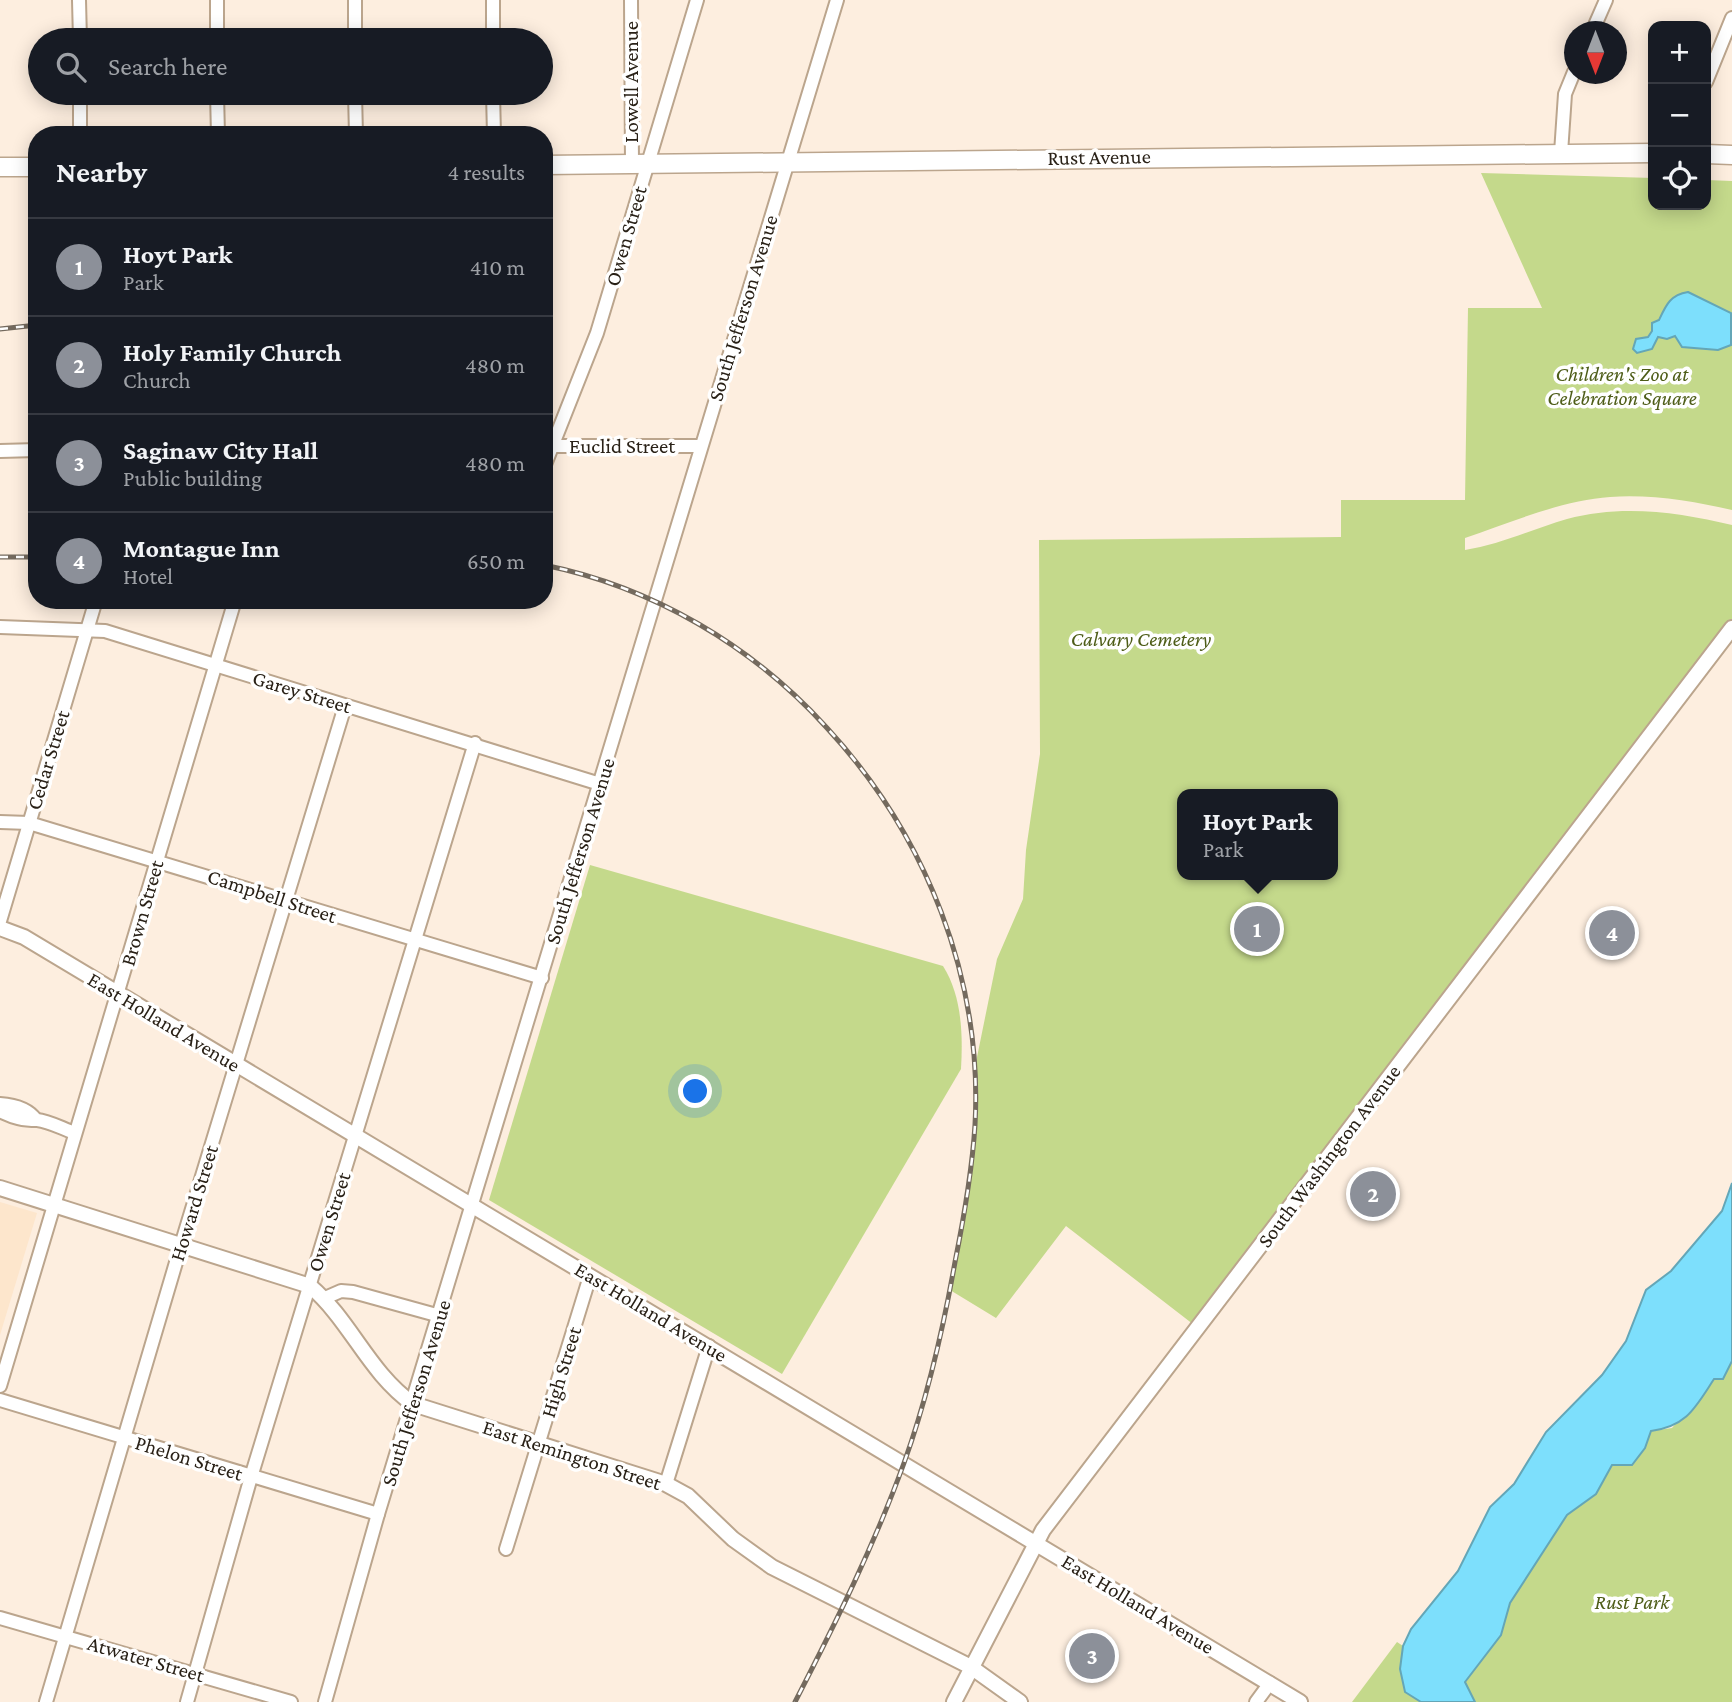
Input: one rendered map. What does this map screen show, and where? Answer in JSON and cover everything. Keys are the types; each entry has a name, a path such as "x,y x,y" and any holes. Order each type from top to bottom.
{"highway":[{"name":"Rust Avenue","path":"553,164 1648,153"},
{"path":"1711,154 1732,155"},
{"path":"0,167 28,167"}],"main road":[{"name":"South Washington Avenue","path":"954,1702 1035,1542 1732,628"},
{"name":"East Holland Avenue","path":"0,928 24,937 235,1066 709,1346 1300,1702"},
{"name":"East Remington Street","path":"0,1188 310,1286 325,1298 383,1379 413,1404 666,1484 688,1496 733,1539 772,1567 971,1667 1020,1702"}],"street":[{"path":"79,0 80,28"},
{"path":"217,0 217,28"},
{"path":"355,0 355,28"},
{"path":"493,0 493,28"},
{"name":"Lowell Avenue","path":"631,0 640,164"},
{"name":"Owen Street","path":"553,434 585,369 640,164 697,0"},
{"name":"South Jefferson Avenue","path":"325,1702 378,1514 837,0"},
{"path":"1597,21 1606,0"},
{"path":"1711,70 1732,18"},
{"path":"1561,153 1565,94 1569,84"},
{"path":"80,105 80,126"},
{"path":"217,105 218,126"},
{"path":"355,105 356,126"},
{"path":"494,105 494,126"},
{"name":"Euclid Street","path":"553,446 701,446"},
{"path":"0,451 28,450"},
{"name":"Cedar Street","path":"0,921 93,609"},
{"name":"Brown Street","path":"0,1386 232,609"},
{"name":"Garey Street","path":"0,627 88,628 475,743 600,784"},
{"name":"Howard Street","path":"46,1702 181,1244 345,706"},
{"name":"Owen Street","path":"187,1702 251,1477 475,743"},
{"name":"Campbell Street","path":"0,822 29,823 542,978"},
{"path":"0,1104 24,1110 36,1120 75,1133"},
{"path":"0,1111 30,1122 36,1120"},
{"name":"High Street","path":"506,1549 590,1276"},
{"path":"325,1298 341,1291 353,1292 440,1316"},
{"path":"666,1484 709,1346"},
{"name":"Phelon Street","path":"0,1400 378,1514"},
{"name":"Atwater Street","path":"0,1618 291,1702"},
{"path":"1256,1702 1270,1683"}],"shaded area":[{"path":"0,1202 37,1213 0,1335"}],"green space":[{"path":"1481,173 1648,178 1648,210 1711,210 1711,180 1732,181 1732,510 1656,497 1592,499 1536,513 1465,538 1465,550 1503,541 1567,519 1608,512 1671,513 1732,525 1732,628 1198,1328 1066,1226 996,1318 950,1290 970,1183 975,1123 975,1067 997,959 1023,899 1026,850 1040,754 1039,540 1341,537 1341,500 1465,500 1468,308 1542,308"},
{"path":"590,865 943,966 954,990 961,1029 961,1069 782,1374 489,1200"},
{"name":"Rust Park","path":"1732,1361 1732,1702 1475,1702 1465,1682 1501,1635 1510,1603 1567,1515 1596,1494 1612,1465 1644,1448 1651,1431 1672,1428 1714,1379 1723,1378"},
{"path":"1397,1642 1403,1646 1400,1669 1405,1692 1421,1702 1352,1702"}],"water":[{"path":"1688,292 1731,313 1731,345 1718,350 1682,347 1675,336 1667,339 1658,337 1652,349 1637,353 1633,349 1636,339 1648,337 1652,331 1652,323 1659,320 1669,302"},
{"path":"1732,1183 1732,1361 1723,1379 1714,1379 1695,1407 1682,1420 1663,1429 1651,1431 1645,1448 1632,1465 1612,1465 1596,1494 1567,1515 1510,1603 1501,1635 1465,1682 1475,1702 1421,1702 1405,1692 1400,1669 1403,1646 1411,1629 1458,1571 1490,1507 1514,1484 1546,1432 1602,1375 1626,1341 1646,1290 1671,1271 1722,1211"}],"railway":[{"path":"0,329 28,326"},
{"path":"0,557 28,557"},
{"path":"553,567 624,588 699,624 734,646 798,698 862,770 893,815 919,862 941,912 958,963 969,1016 975,1070 975,1125 964,1211 940,1339 920,1414 892,1494 853,1584 795,1702"}],"place":[{"name":"Hoyt Park","path":"1257,929"},
{"name":"Montague Inn","path":"1612,933"},
{"name":"Holy Family Church","path":"1373,1194"},
{"name":"Saginaw City Hall","path":"1092,1656"}],"park label":[{"name":"Children's Zoo at Celebration Square","path":"1622,386"},
{"name":"Calvary Cemetery","path":"1141,639"}]}
